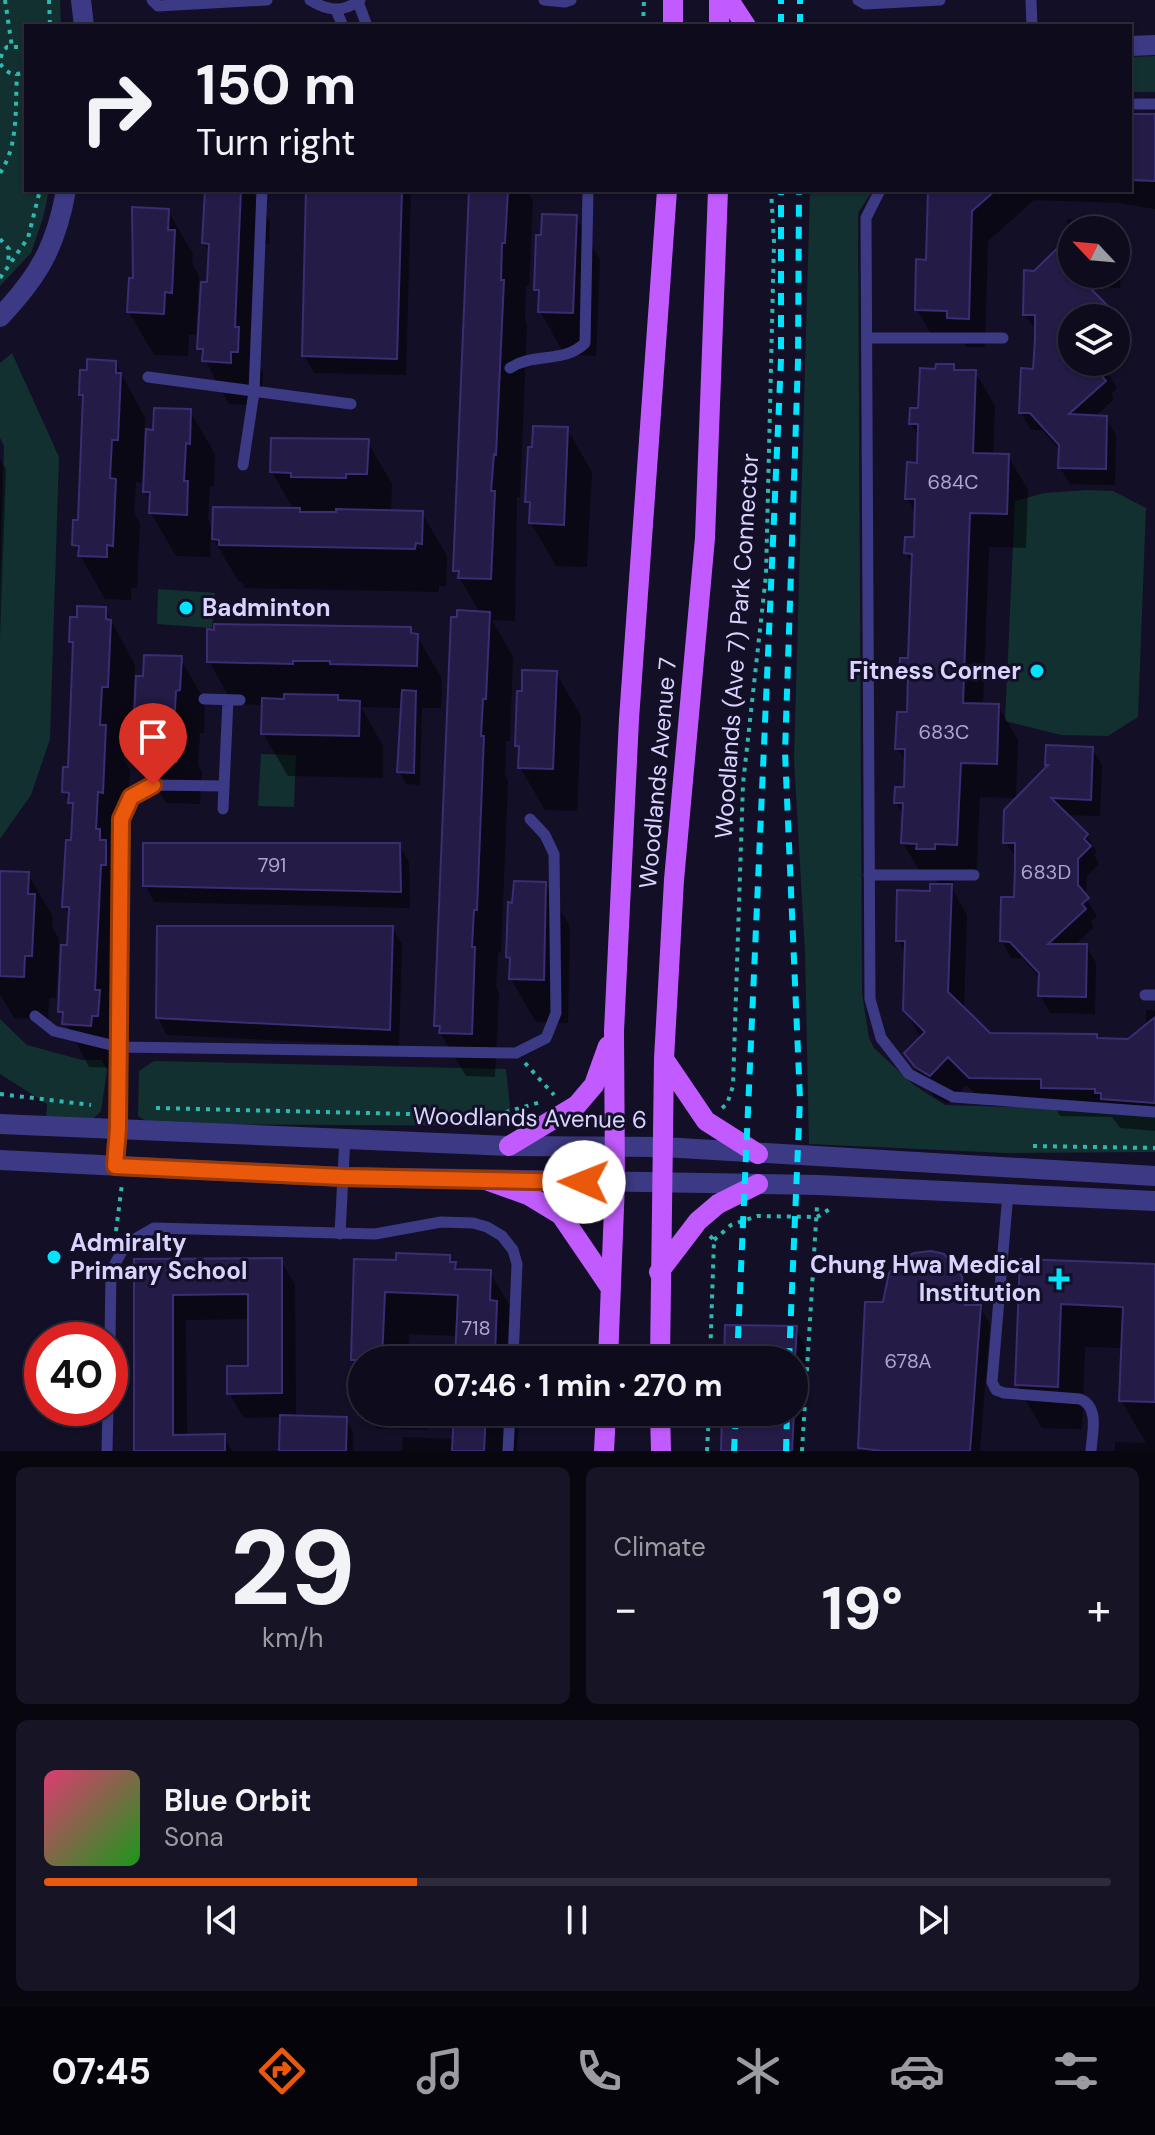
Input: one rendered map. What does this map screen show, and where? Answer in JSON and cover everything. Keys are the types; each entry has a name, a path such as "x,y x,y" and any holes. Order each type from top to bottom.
{"main road":[{"path":"673,0 673,24"},
{"path":"719,0 719,24"},
{"path":"729,0 745,24"},
{"name":"Woodlands Avenue 7","path":"608,1346 615,1183 614,1031 629,719 667,192"},
{"name":"Woodlands Avenue 7","path":"660,1346 664,1059 676,864 705,538 718,192"},
{"path":"509,1146 577,1105 594,1085 614,1031"},
{"path":"664,1059 706,1121 758,1154"},
{"path":"486,1180 528,1195 561,1215 610,1287"},
{"path":"659,1272 698,1221 718,1204 758,1184"},
{"path":"604,1451 605,1426"},
{"path":"660,1426 661,1451"}],"street":[{"path":"81,0 84,24"},
{"path":"1132,46 1155,45"},
{"path":"0,317 23,293 44,262 60,226 66,192"},
{"name":"Woodlands Avenue 6","path":"0,1124 118,1117 345,1137 509,1146 663,1147 1155,1176"},
{"path":"0,1160 118,1174 818,1185 1155,1201"}],"lane":[{"path":"152,0 158,6 267,0"},
{"path":"310,0 322,8 336,10 359,1 366,24"},
{"path":"544,0 571,0"},
{"path":"858,0 865,4 940,0"},
{"path":"1031,0 1032,24"},
{"path":"336,10 342,24"},
{"path":"1132,104 1155,104"},
{"path":"243,465 254,392 262,192"},
{"path":"510,368 522,361 570,355 585,343 588,192"},
{"path":"879,192 866,218 870,999 881,1038 909,1074 953,1097 1155,1112"},
{"path":"867,338 1003,338"},
{"path":"148,377 351,404"},
{"path":"204,699 234,700 223,809"},
{"path":"118,1174 121,819 131,797 153,785 223,786"},
{"path":"35,1016 54,1031 119,1047 516,1053 546,1038 556,1013 554,854 545,835 530,819"},
{"path":"869,875 974,875"},
{"path":"340,1234 345,1137"},
{"path":"1008,1193 992,1382 996,1390 1004,1393 1088,1402 1093,1410 1091,1451"},
{"path":"110,1322 111,1271 126,1244 154,1228 375,1234 441,1222 473,1223 502,1236 513,1250 517,1264 514,1346"},
{"path":"107,1451 108,1426"},
{"path":"508,1451 509,1426"}],"path":[{"path":"5,0 12,47"},
{"path":"49,0 50,24"},
{"path":"643,24 644,0"},
{"path":"0,24 9,23"},
{"path":"24,52 7,47 0,59 7,71 17,74 24,70"},
{"path":"0,173 12,143 17,74"},
{"path":"2,275 28,238 40,192"},
{"name":"Woodlands (Ave 7) Park Connector","path":"732,1112 727,1104 733,1086 736,1039 743,784 766,575 774,258 771,192"},
{"path":"0,239 9,249 10,259 2,275"},
{"path":"0,1094 118,1117 492,1116 555,1096 516,1053"},
{"path":"1020,1146 1155,1148"},
{"path":"111,1271 118,1174"},
{"path":"802,1451 818,1185"},
{"path":"710,1346 714,1240"},
{"path":"707,1451 708,1426"}],"green space":[{"path":"0,0 60,0 61,24 24,24 24,192 49,192 31,253 0,286"},
{"path":"1155,56 1155,92 1132,92 1132,57"},
{"path":"810,192 872,192 858,213 862,993 869,1038 874,1048 914,1085 945,1105 1155,1111 1155,1152 1006,1153 809,1144 805,953 794,759"},
{"path":"12,353 59,457 50,739 31,795 0,839 0,586 4,446 0,438 0,363"},
{"path":"1113,491 1146,508 1138,717 1108,736 1061,735 1005,721 1015,501 1044,493"},
{"name":"Badminton","path":"158,589 215,593 212,628 157,624"},
{"path":"261,754 296,755 294,807 258,806"},
{"path":"0,1019 27,1045 82,1060 102,1060 107,1070 101,1111 90,1122 46,1121 47,1104 0,1074"},
{"path":"154,1061 506,1069 512,1126 150,1124 138,1116 139,1071"}],"building":[{"path":"1133,114 1155,114 1155,181 1132,180"},
{"path":"205,192 241,192 235,327 239,327 238,352 231,352 231,363 202,361 203,349 197,349 201,282 207,282 209,244 202,243"},
{"path":"306,192 402,192 397,359 302,356"},
{"path":"469,192 508,192 505,243 502,243 501,280 504,280 496,455 491,491 495,491 491,579 458,578 459,571 453,571"},
{"path":"928,192 994,192 972,211 969,319 947,318 947,311 915,310 916,259 926,260"},
{"path":"132,207 169,209 168,230 175,230 172,293 165,292 164,314 127,312 129,278 133,278"},
{"path":"542,214 577,215 573,313 538,312 539,290 534,290 536,235 541,235"},
{"path":"1058,248 1058,288 1090,288 1106,304 1058,304 1058,376 1102,376 1106,381 1069,414 1107,416 1106,469 1058,468 1059,445 1030,413 1019,413 1021,368 1033,369 1035,339 1035,315 1023,315 1024,270 1034,271"},
{"path":"87,359 116,361 116,373 121,373 118,440 112,440 110,478 116,479 113,546 107,545 107,557 78,556 79,546 72,545 73,520 78,520 83,395 79,395 80,370 87,370"},
{"path":"936,364 954,364 954,370 976,370 973,453 1009,454 1007,514 970,513 963,703 999,704 997,764 961,763 957,845 935,844 935,849 916,849 917,844 901,843 903,803 894,803 895,787 904,787 905,749 895,749 897,712 907,712 908,674 899,674 900,658 908,658 912,554 904,553 905,537 914,537 915,499 905,499 907,462 917,463 918,424 909,424 910,408 918,408 920,368 935,369"},
{"path":"154,408 191,409 184,481 188,481 187,515 149,513 150,492 143,492 146,429 153,430"},
{"path":"533,426 568,427 564,525 529,523 530,502 525,502 528,447 532,447"},
{"path":"271,438 369,439 367,474 346,474 346,478 291,477 291,473 270,472"},
{"path":"213,507 300,508 300,512 336,512 336,509 423,511 422,544 416,543 415,549 219,545 219,540 212,539"},
{"path":"77,606 106,607 106,619 111,620 108,687 102,687 100,725 106,725 103,793 98,792 96,829 100,829 100,840 106,840 106,865 101,865 95,990 100,990 98,1016 92,1016 91,1026 62,1024 63,1012 58,1012 61,945 67,945 69,907 62,907 66,840 71,840 73,803 68,803 69,793 62,792 63,767 68,767 73,642 69,642 70,617 77,617"},
{"path":"457,610 490,612 481,736 484,736 477,910 474,910 472,947 475,947 472,1034 439,1033 440,1026 434,1026 451,617 457,617"},
{"path":"214,624 411,627 411,633 418,634 417,666 330,664 330,661 293,661 293,664 207,662 207,629 214,630"},
{"path":"144,655 182,656 174,727 178,727 177,762 139,760 140,739 133,738 136,676 143,676"},
{"path":"522,670 557,671 553,769 518,768 519,746 515,746 517,691 522,691"},
{"path":"402,690 416,691 414,773 397,772"},
{"path":"284,694 338,695 338,700 360,701 359,736 261,734 262,698 284,699"},
{"path":"1046,745 1093,747 1091,800 1051,798 1088,834 1084,839 1091,846 1078,859 1078,885 1089,898 1082,904 1086,909 1048,944 1087,944 1086,997 1038,996 1039,973 1010,942 1000,941 1001,897 1014,897 1015,866 1015,843 1003,843 1004,810 1048,765 1045,765"},
{"path":"143,843 400,843 401,892 143,886"},
{"path":"0,871 29,872 28,894 35,894 32,956 25,956 24,977 0,976"},
{"path":"514,881 546,882 544,980 509,979 510,958 506,957 508,902 512,903"},
{"path":"930,884 952,884 948,992 990,1033 1097,1034 1097,1038 1128,1039 1155,1017 1155,1103 1101,1099 1101,1093 1095,1093 1095,1089 1041,1088 1041,1079 969,1078 948,1057 930,1076 915,1067 904,1053 925,1032 903,1010 905,941 896,941 897,890 930,891"},
{"path":"157,926 393,926 390,1030 156,1018"},
{"path":"931,1251 944,1254 962,1276 965,1305 981,1305 970,1451 858,1448 865,1302 883,1302 889,1273 899,1261 914,1253"},
{"path":"396,1253 450,1255 450,1262 456,1262 455,1269 491,1270 490,1300 497,1301 495,1346 456,1346 458,1295 385,1292 383,1346 351,1346 354,1259 396,1260"},
{"path":"282,1258 282,1393 227,1394 227,1366 248,1366 248,1294 173,1295 173,1435 225,1434 225,1451 134,1451 134,1259"},
{"path":"1020,1259 1155,1264 1155,1402 1119,1401 1123,1307 1061,1304 1058,1387 1015,1385"},
{"path":"725,1325 797,1326 796,1346 724,1346"},
{"path":"280,1415 347,1417 346,1451 279,1451"},
{"path":"453,1426 485,1426 484,1451 452,1451"},
{"path":"722,1426 793,1426 792,1451 721,1451"}],"railway":[{"path":"781,0 781,24"},
{"path":"800,0 800,24"},
{"path":"738,1346 781,359 781,192"},
{"path":"790,1346 800,1099 785,752 798,361 799,192"},
{"path":"734,1451 735,1426"},
{"path":"786,1451 787,1426"}],"place":[{"name":"Badminton","path":"186,608"},
{"name":"Fitness Corner","path":"1037,671"},
{"name":"Admiralty Primary School","path":"54,1257"},
{"name":"Chung Hwa Medical Institution","path":"1059,1279"}],"route":[{"path":"153,785 131,797 121,819 115,1166 343,1177 584,1182"}]}
